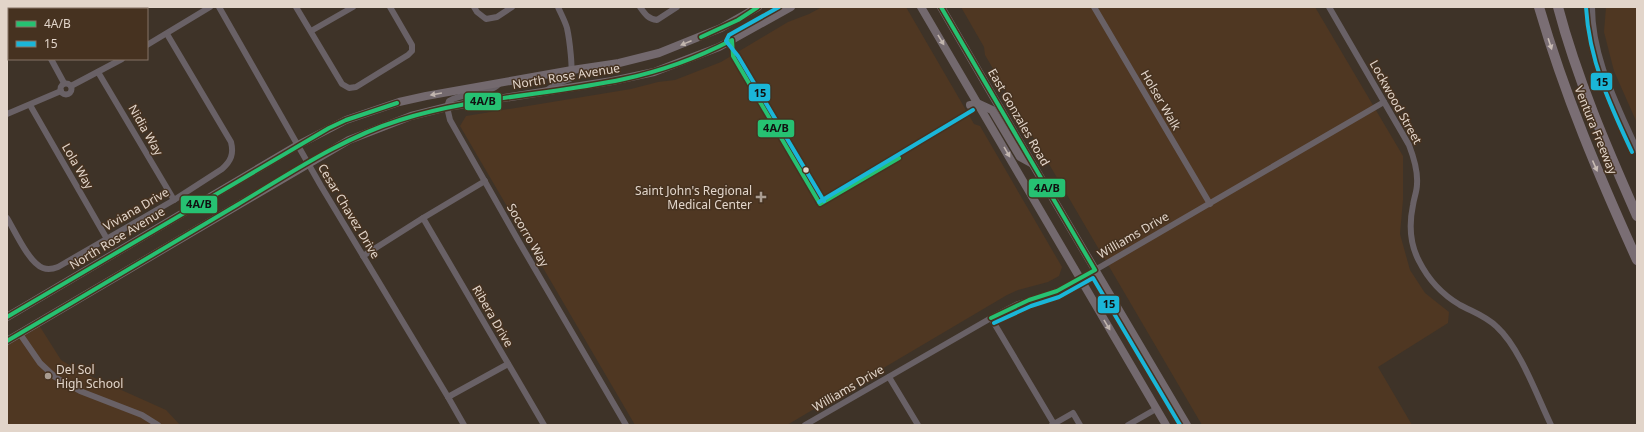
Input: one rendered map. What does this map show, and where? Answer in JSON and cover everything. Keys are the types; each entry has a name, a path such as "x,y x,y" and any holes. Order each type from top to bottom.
{"highway":[{"name":"Ventura Freeway","path":"1539,7 1551,48 1576,119 1592,160 1637,260"},
{"name":"Ventura Freeway","path":"1558,7 1586,94 1609,153 1637,216"}],"main road":[{"name":"North Rose Avenue","path":"8,315 298,145 346,120 399,102 426,96 619,63 659,53 721,28 758,7"},
{"name":"North Rose Avenue","path":"7,342 349,140 411,116 447,107 612,81 670,67 719,47 791,7"},
{"path":"921,7 1166,425"},
{"name":"East Gonzales Road","path":"941,7 1187,425"},
{"path":"970,105 979,104 992,110 1020,158 1032,163"}],"street":[{"path":"148,44 210,7"},
{"name":"Cesar Chavez Drive","path":"219,7 308,163 464,425"},
{"path":"296,7 342,84 349,88 356,87 408,55 412,51 412,45 390,7"},
{"path":"311,31 353,7"},
{"path":"474,7 477,12 486,19 497,17 512,7"},
{"path":"545,91 556,84 570,79 572,70 566,28 558,7"},
{"path":"642,9 650,19 656,20 677,7"},
{"name":"Holser Walk","path":"1094,7 1210,204"},
{"name":"Lockwood Street","path":"1329,7 1410,145 1414,158 1417,184 1410,227 1411,239 1418,260 1425,272 1442,292 1461,305 1485,317 1505,335 1518,355 1551,425"},
{"path":"1592,7 1594,35 1604,73 1637,150"},
{"name":"Viviana Drive","path":"7,218 32,260 44,269 53,269 174,200 229,163 232,156 231,142 166,34"},
{"path":"52,60 64,83 71,86"},
{"path":"71,86 120,60"},
{"name":"Nidia Way","path":"98,72 174,200"},
{"path":"61,91 61,86 64,83"},
{"path":"447,107 449,101 453,99 463,95 494,90 500,83"},
{"path":"61,91 65,94 69,94 72,90 71,86"},
{"path":"7,114 61,91"},
{"name":"Williams Drive","path":"805,425 991,318 1029,300 1057,291 1080,279 1384,102"},
{"name":"Lola Way","path":"30,105 107,239"},
{"name":"Socorro Way","path":"447,107 450,120 626,425"},
{"path":"363,256 485,181"},
{"name":"Ribera Drive","path":"423,218 544,425"},
{"path":"991,318 1053,424 1073,413 1080,425"},
{"path":"20,334 40,363 55,377 80,390 142,416 158,425"},
{"path":"448,397 508,364"},
{"path":"889,377 918,425"},
{"path":"1128,425 1156,409"}],"shaded area":[{"name":"Saint John's Regional Medical Center","path":"822,7 906,7 974,124 980,126 1062,267 1059,276 1048,282 1018,290 1007,295 787,425 635,425 460,126 466,116 631,89 658,82 675,80 721,62 788,22"},
{"path":"961,7 1315,7 1403,156 1403,200 1400,234 1410,270 1425,293 1449,312 1448,323 1378,367 1412,425 1202,425 985,55 984,47"},
{"path":"1606,7 1637,7 1637,123 1614,71 1604,32"},
{"name":"Del Sol High School","path":"37,322 61,360 79,371 166,410 180,425 7,425 7,339"}],"transit line":[{"name":"4A/B","path":"701,37 738,20 758,7"},
{"name":"15","path":"779,7 729,35 726,41 738,56 824,201"},
{"name":"4A/B","path":"941,7 1095,270 1057,291 1029,300 991,318"},
{"name":"15","path":"1586,7 1591,45 1596,64 1616,117 1632,152"},
{"name":"4A/B","path":"7,341 296,169 337,147 378,128 427,112 455,106 568,89 638,76 706,53 732,40 733,56 820,204 899,158"},
{"name":"4A/B","path":"7,317 329,128 346,120 397,103"},
{"name":"15","path":"819,202 973,110"},
{"name":"15","path":"994,323 1031,306 1059,297 1093,278 1180,425"}],"place":[{"name":"Saint John's Regional Medical Center","path":"761,197"},
{"name":"Del Sol High School","path":"48,376"}]}
